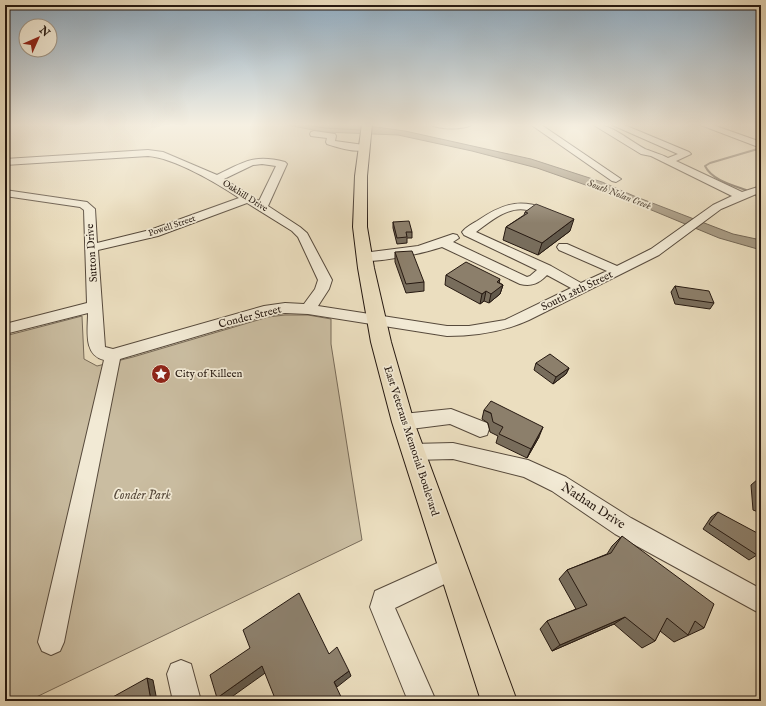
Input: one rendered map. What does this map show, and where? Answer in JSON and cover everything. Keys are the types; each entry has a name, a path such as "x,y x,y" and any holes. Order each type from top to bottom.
{"main road":[{"name":"East Veterans Memorial Boulevard","path":"363,157 360,180 360,227 375,319 392,389 412,452 499,701"}],"street":[{"name":"Oakhill Drive","path":"5,162 89,157"},
{"name":"Oakhill Drive","path":"164,157 217,179 296,229 303,236 325,280 322,289 308,309"},
{"path":"582,157 616,180"},
{"path":"652,157 700,183"},
{"path":"660,157 741,196"},
{"path":"668,161 678,157"},
{"path":"217,179 251,162 262,161 282,164 262,207"},
{"name":"South 28th Street","path":"375,319 447,331 469,331 508,324 619,271 664,247 705,215 722,204 761,189"},
{"name":"Sutton Drive","path":"5,193 83,204 89,209 97,349 103,354 121,354"},
{"name":"Powell Street","path":"92,248 154,233 249,198"},
{"path":"364,257 413,252 444,242 468,232 498,212 515,206 529,207 564,219"},
{"path":"468,232 546,269 582,289"},
{"path":"444,242 525,281 534,280 546,269"},
{"path":"563,246 619,271"},
{"path":"5,329 95,306"},
{"name":"Conder Street","path":"121,354 264,311 284,308 308,309 375,319"},
{"path":"51,642 104,401 121,354"},
{"path":"403,422 451,416 480,429"},
{"name":"Nathan Drive","path":"412,452 453,451 528,469 560,484 623,526 761,602"},
{"path":"422,701 382,608 384,600 453,568"},
{"path":"181,674 186,701"}],"green space":[{"name":"Conder Park","path":"308,315 331,319 331,344 362,540 28,701 5,701 5,336 82,316 84,359 97,366 133,357 268,317"}],"water":[{"name":"South Nolan Creek","path":"495,157 522,157 531,159 602,182 634,196 733,234 761,240 761,250 719,238 620,197 537,168"}],"building":[{"path":"536,204 574,219 542,243 506,227 528,213 525,212"},
{"path":"409,221 412,232 406,232 407,237 397,238 393,222"},
{"path":"412,251 424,282 406,284 395,252"},
{"path":"466,262 500,279 497,282 503,285 491,294 486,291 482,294 446,275"},
{"path":"675,286 709,291 714,303 679,298"},
{"path":"550,354 569,368 556,377 536,363"},
{"path":"491,401 543,427 531,449 499,434 503,427 493,422 491,413 484,410"},
{"path":"758,479 761,480 761,505 760,505"},
{"path":"718,512 761,535 761,546 757,555 709,524"},
{"path":"622,536 714,604 704,628 695,621 688,635 667,618 655,641 625,617 560,645 547,621 587,605 567,570 611,553"},
{"path":"299,593 329,654 337,647 349,671 334,682 343,701 276,701 262,666 217,698 210,675 250,648 243,630"},
{"path":"147,678 151,701 111,701 111,698"}],"waterway":[{"path":"731,157 705,166 712,175 717,178 746,190"},
{"path":"756,195 761,197"}],"place":[{"name":"City of Killeen","path":"161,374"}]}
